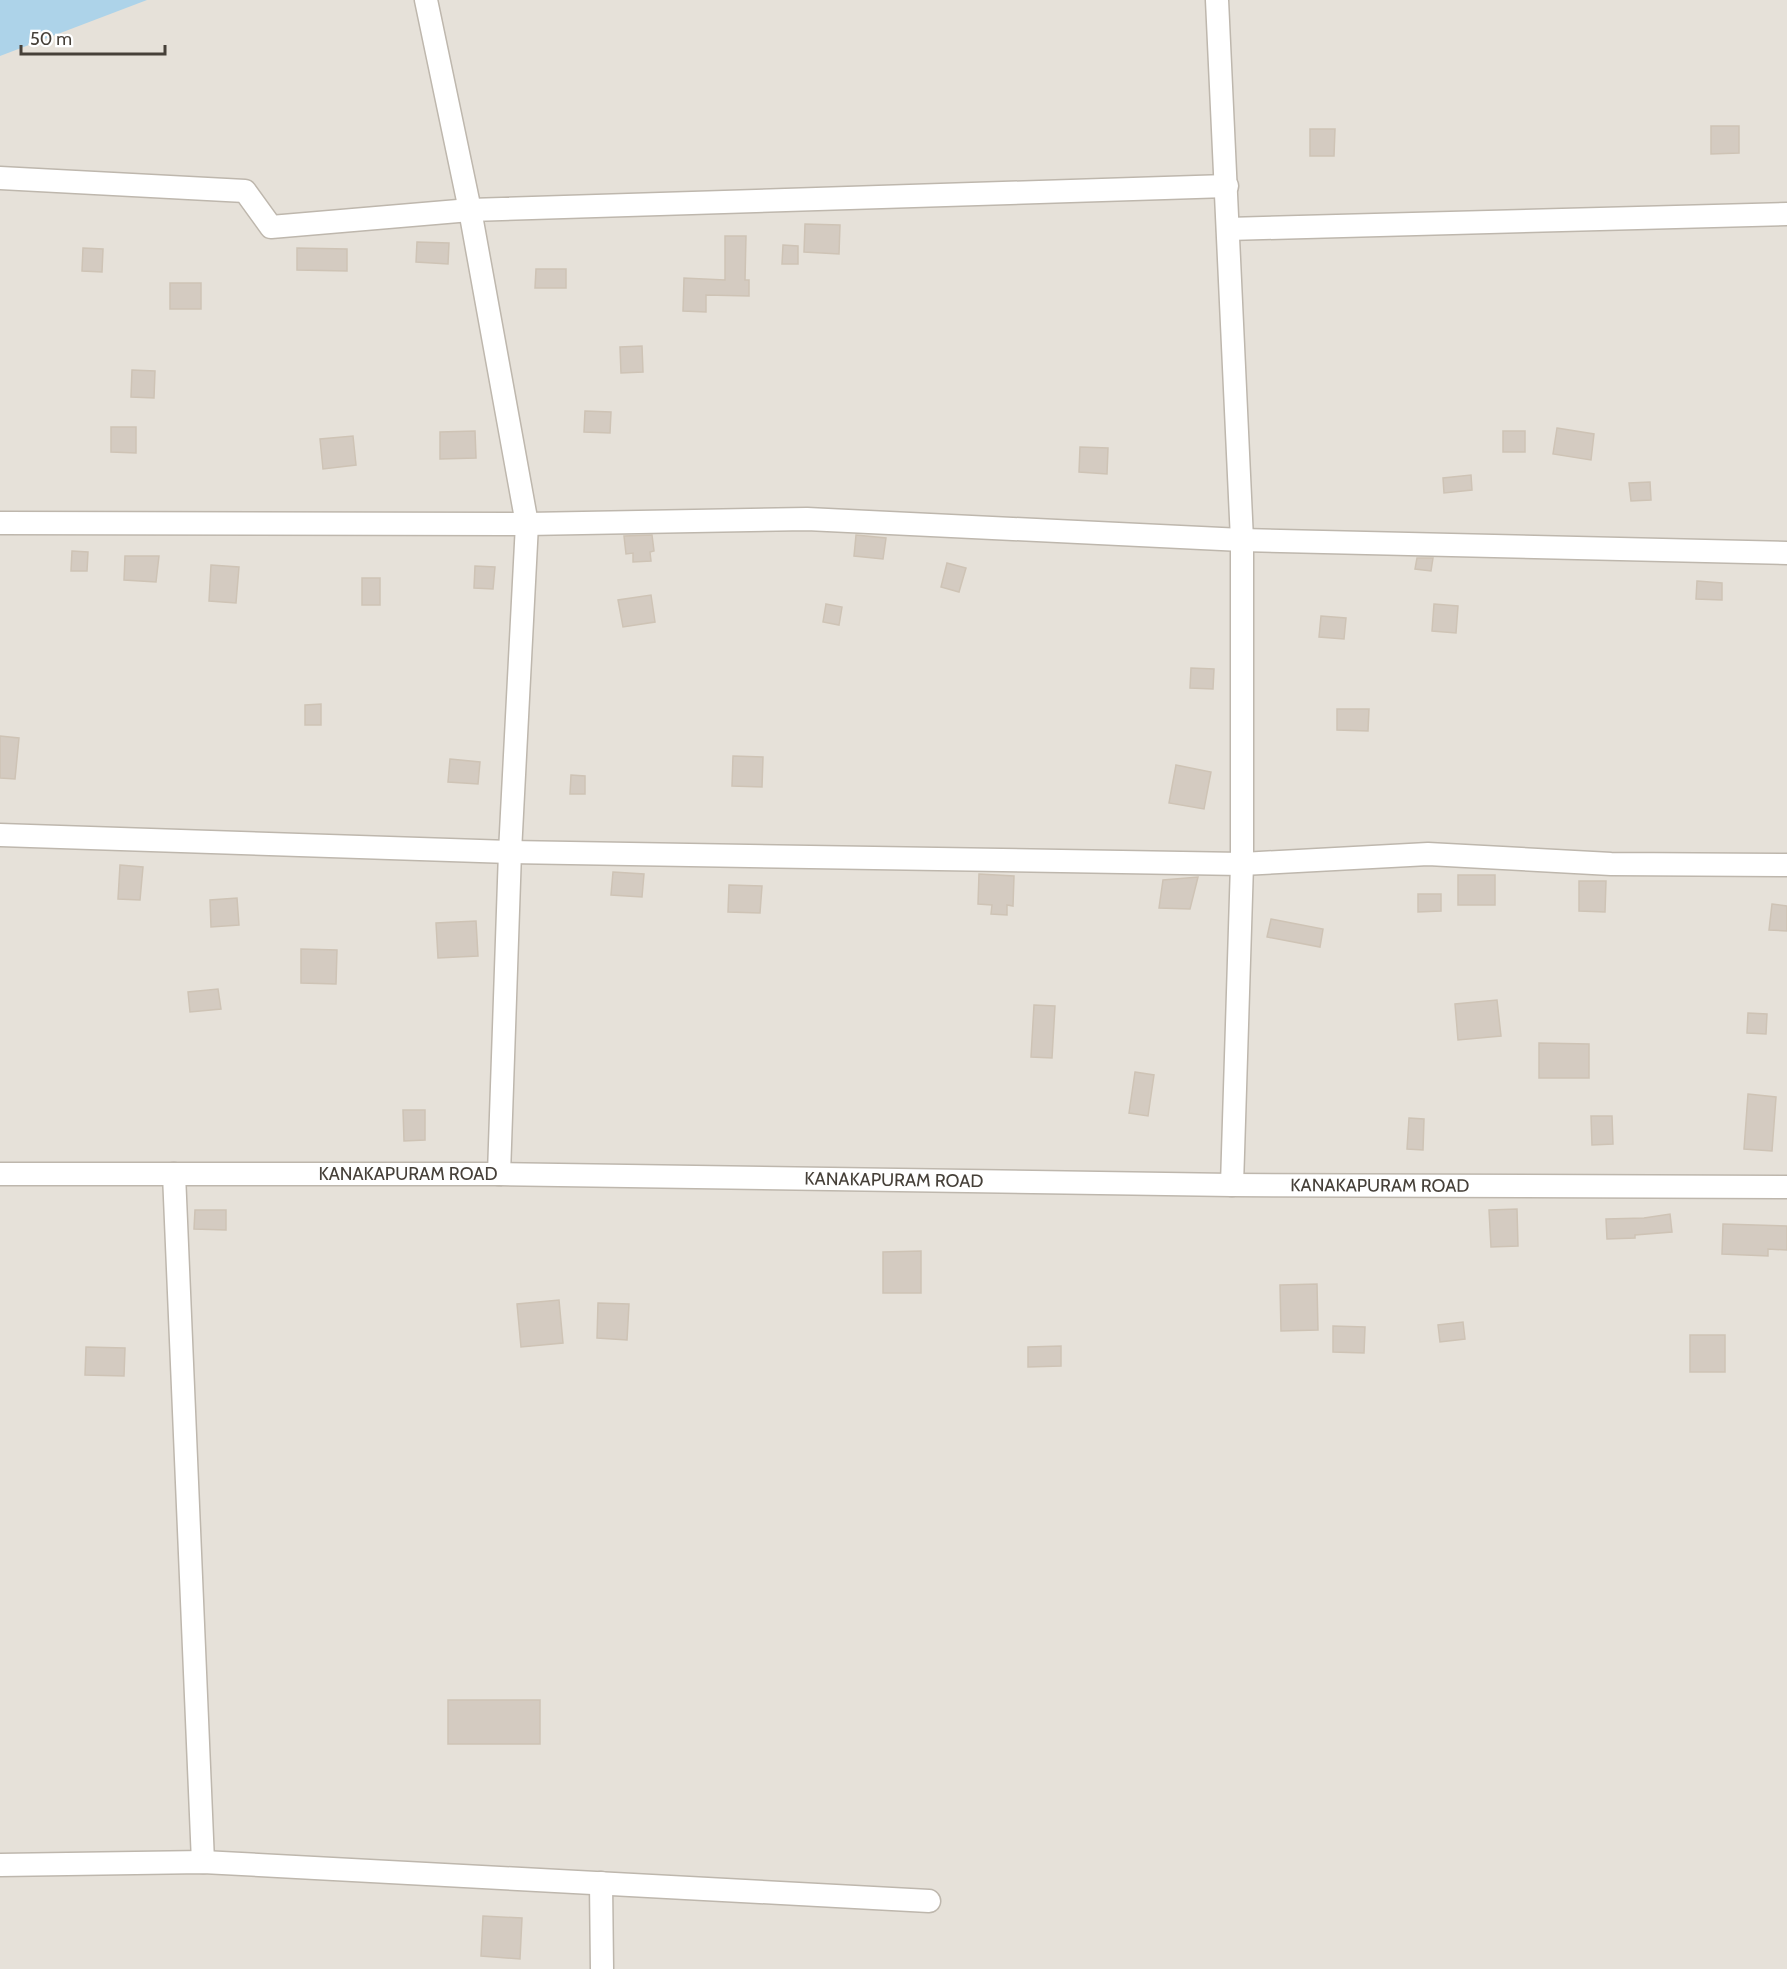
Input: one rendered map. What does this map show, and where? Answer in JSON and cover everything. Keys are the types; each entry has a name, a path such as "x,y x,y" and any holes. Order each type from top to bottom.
{"street":[{"path":"426,0 470,210 527,524 510,852 500,1174"},
{"path":"1217,0 1242,540 1242,864 1232,1185"},
{"path":"0,178 245,191 271,227 470,210 1227,186"},
{"path":"1228,229 1787,214"},
{"path":"0,523 527,524 807,519 1242,540 1787,553"},
{"path":"0,835 510,852 1242,864 1428,854 1611,864 1787,865"},
{"name":"KANAKAPURAM ROAD","path":"0,1174 500,1174 1232,1185 1787,1187"},
{"path":"174,1174 204,1862"},
{"path":"0,1865 204,1862 929,1901"},
{"path":"601,1883 602,1969"}],"shaded area":[{"path":"0,0 1787,0 1787,1969 0,1969"}],"water":[{"path":"0,0 147,0 0,56"}],"building":[{"path":"1711,126 1739,126 1739,153 1711,154"},
{"path":"1310,129 1335,129 1334,156 1310,156"},
{"path":"805,224 840,225 839,254 804,252"},
{"path":"725,236 746,236 745,280 749,280 749,296 706,295 706,312 683,311 684,278 725,280"},
{"path":"417,242 449,243 448,264 416,262"},
{"path":"783,245 798,246 798,264 782,264"},
{"path":"83,248 103,249 102,272 82,271"},
{"path":"297,248 347,249 347,271 297,270"},
{"path":"536,269 566,269 566,288 535,288"},
{"path":"170,283 201,283 201,309 170,309"},
{"path":"642,346 643,372 621,373 620,347"},
{"path":"132,370 155,371 154,398 131,397"},
{"path":"585,411 611,412 610,433 584,432"},
{"path":"111,427 136,427 136,453 111,452"},
{"path":"1557,428 1594,434 1591,460 1553,454"},
{"path":"475,431 476,458 440,459 440,432"},
{"path":"1503,431 1525,431 1525,452 1503,452"},
{"path":"353,436 356,465 323,469 320,439"},
{"path":"1080,447 1108,448 1107,474 1079,472"},
{"path":"1471,475 1472,490 1444,493 1443,478"},
{"path":"1650,482 1651,500 1631,501 1629,483"},
{"path":"652,535 654,551 650,552 651,561 633,562 633,553 626,554 624,536"},
{"path":"856,535 886,538 883,559 854,556"},
{"path":"72,551 88,552 87,571 71,571"},
{"path":"125,556 159,556 156,582 124,580"},
{"path":"1417,558 1433,558 1431,571 1415,569"},
{"path":"947,563 966,568 959,592 941,587"},
{"path":"211,565 239,567 236,603 209,601"},
{"path":"475,566 495,567 493,589 474,588"},
{"path":"362,578 380,578 380,605 362,605"},
{"path":"1697,581 1722,583 1722,600 1696,599"},
{"path":"651,595 655,622 623,627 618,600"},
{"path":"826,604 842,607 839,625 823,622"},
{"path":"1434,604 1458,606 1456,633 1432,631"},
{"path":"1321,616 1346,618 1344,639 1319,637"},
{"path":"1191,668 1214,669 1213,689 1190,688"},
{"path":"321,704 321,725 305,725 305,705"},
{"path":"1337,709 1369,709 1368,731 1337,730"},
{"path":"0,736 19,738 15,779 0,778"},
{"path":"733,756 763,757 762,787 732,786"},
{"path":"450,759 480,762 478,784 448,782"},
{"path":"1176,765 1211,772 1204,809 1169,803"},
{"path":"571,775 585,776 585,794 570,794"},
{"path":"120,865 143,867 140,900 118,899"},
{"path":"613,872 644,874 642,897 611,895"},
{"path":"979,874 1014,876 1013,906 1007,905 1007,915 991,914 992,905 978,904"},
{"path":"1458,875 1495,875 1495,905 1458,905"},
{"path":"1198,877 1190,909 1159,908 1163,880"},
{"path":"1579,881 1606,881 1605,912 1579,911"},
{"path":"729,885 762,886 760,913 728,912"},
{"path":"1418,894 1441,894 1441,911 1418,912"},
{"path":"237,898 239,925 211,927 210,900"},
{"path":"1772,904 1787,906 1787,931 1769,930"},
{"path":"1271,919 1323,929 1320,947 1267,937"},
{"path":"476,921 478,956 438,958 436,923"},
{"path":"301,949 337,950 336,984 301,983"},
{"path":"218,989 221,1009 190,1012 188,992"},
{"path":"1497,1000 1501,1036 1458,1040 1455,1004"},
{"path":"1034,1005 1055,1006 1052,1058 1031,1057"},
{"path":"1748,1013 1767,1014 1766,1034 1747,1033"},
{"path":"1539,1043 1589,1044 1589,1078 1539,1078"},
{"path":"1135,1072 1154,1075 1148,1116 1129,1113"},
{"path":"1748,1094 1776,1097 1772,1151 1744,1149"},
{"path":"403,1110 425,1110 425,1140 404,1141"},
{"path":"1591,1116 1612,1116 1613,1144 1592,1145"},
{"path":"1409,1118 1424,1119 1423,1150 1407,1149"},
{"path":"1517,1209 1518,1246 1491,1247 1489,1210"},
{"path":"195,1210 226,1210 226,1230 194,1229"},
{"path":"1670,1214 1672,1232 1635,1235 1635,1238 1607,1239 1606,1219 1644,1218"},
{"path":"1723,1224 1787,1226 1787,1250 1768,1249 1768,1256 1722,1254"},
{"path":"921,1251 921,1293 883,1293 883,1252"},
{"path":"1317,1284 1318,1330 1281,1331 1280,1285"},
{"path":"559,1300 563,1343 521,1347 517,1304"},
{"path":"598,1303 629,1304 627,1340 597,1338"},
{"path":"1463,1322 1465,1339 1440,1342 1438,1325"},
{"path":"1333,1326 1365,1327 1364,1353 1333,1352"},
{"path":"1690,1335 1725,1335 1725,1372 1690,1372"},
{"path":"1061,1346 1061,1366 1028,1367 1028,1347"},
{"path":"86,1347 125,1348 124,1376 85,1375"},
{"path":"448,1700 540,1700 540,1744 448,1744"},
{"path":"483,1916 522,1918 520,1959 481,1956"}]}
